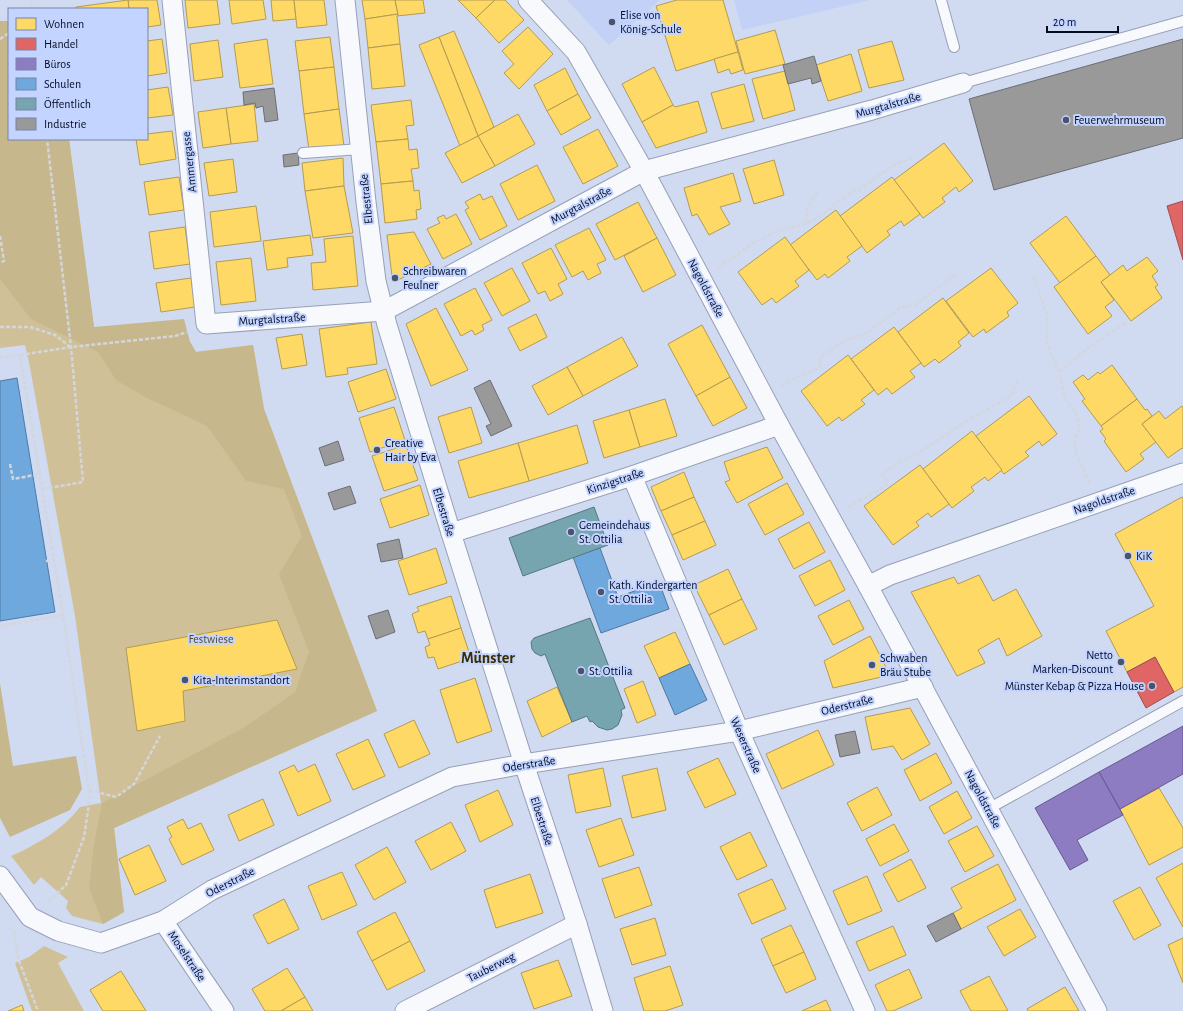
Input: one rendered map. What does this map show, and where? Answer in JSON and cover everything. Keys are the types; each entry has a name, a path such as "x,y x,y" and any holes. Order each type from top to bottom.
{"street":[{"name":"Ammergasse","path":"172,0 206,324"},
{"name":"Elbestraße","path":"345,0 376,281 394,348 450,533 577,924 603,1011"},
{"name":"Nagoldstraße","path":"528,0 576,52 644,171 779,425 923,686 1097,1011"},
{"name":"Murgtalstraße","path":"206,324 384,311 644,171 872,110 963,83"},
{"name":"Kinzigstraße","path":"450,533 632,476 779,425"},
{"name":"Nagoldstraße","path":"868,586 890,575 1183,473"},
{"name":"Weserstraße","path":"632,476 739,731 866,1011"},
{"name":"Oderstraße","path":"163,921 212,890 452,777 524,764 739,731 923,686"},
{"name":"Moselstraße","path":"0,876 30,918 58,932 101,943 163,921 224,1011"},
{"name":"Tauberweg","path":"405,1011 577,924"}],"lane":[{"path":"942,0 954,47"},
{"path":"963,83 1183,21"},
{"path":"303,153 361,149"},
{"path":"988,809 1183,701"}],"path":[{"path":"43,490 83,482 71,347 47,140"},
{"path":"702,279 752,244 772,233 808,223 819,217 853,191 859,190 892,166 916,156"},
{"path":"808,223 806,215 808,204 819,190"},
{"path":"0,236 4,262 0,263"},
{"path":"762,393 820,367 819,358 836,346 842,342 867,333 900,308 915,305 957,273"},
{"path":"1034,277 1047,316 1048,343 1059,372 1065,398 1077,414 1080,429 1075,437 1075,451 1098,503"},
{"path":"1059,372 1091,346 1127,322"},
{"path":"0,327 30,328 55,335 71,347"},
{"path":"0,358 71,347 175,336"},
{"path":"20,355 63,615 90,797 84,837 66,885 30,918 13,928 18,958 38,1011"},
{"path":"830,517 878,491 888,483 882,474 895,465 916,454 959,426 1012,395 1018,380"},
{"path":"10,464 13,479 40,474"},
{"path":"46,561 54,560"},
{"path":"0,626 63,615"},
{"path":"89,790 116,797 134,784 160,736"}],"shaded area":[{"name":"Elise von König-Schule","path":"567,0 660,0 609,45"},
{"path":"734,0 870,0 742,30"},
{"path":"0,21 8,21 8,140 69,140 94,327 184,319 190,342 196,352 253,345 264,409 377,711 114,828 124,912 103,924 89,888 94,844 102,803 245,727 295,692 309,652 279,574 302,536 284,489 246,481 207,426 145,397 116,380 98,352 31,319 0,279"},
{"path":"0,683 13,766 76,756 82,789 70,810 10,837 0,818"}],"green space":[{"name":"Festwiese","path":"0,21 8,21 8,140 69,140 94,327 190,342 196,352 253,345 264,409 377,711 114,828 124,912 103,924 72,916 66,908 68,901 41,877 34,885 11,856 31,847 49,836 65,823 80,807 101,803 75,616 29,362 25,345 0,348"},
{"path":"44,946 68,957 58,963 84,1011 32,1011 15,963 29,957"}],"building: Wohnen":[{"path":"128,0 157,0 161,25 148,27 148,8 129,8"},
{"path":"128,0 129,8 76,8"},
{"path":"185,0 217,0 220,24 188,28"},
{"path":"229,0 263,0 266,19 232,24"},
{"path":"271,0 294,0 296,19 273,21"},
{"path":"294,0 324,0 327,25 297,28"},
{"path":"362,0 395,0 398,14 365,19"},
{"path":"395,0 423,0 425,13 397,16 398,14"},
{"path":"458,0 495,0 476,18"},
{"path":"495,0 505,0 524,20 499,43 476,18"},
{"path":"677,0 723,0 738,52 676,71 656,6"},
{"path":"398,14 400,44 368,48 365,19"},
{"path":"528,27 553,54 519,89 504,73 514,64 502,51"},
{"path":"775,30 785,64 745,74 736,41"},
{"path":"454,31 494,127 478,136 439,37"},
{"path":"330,37 334,67 299,71 295,41"},
{"path":"439,37 478,136 460,146 419,45"},
{"path":"162,39 167,73 148,76 148,41"},
{"path":"267,39 273,84 240,88 234,44"},
{"path":"218,40 223,77 194,81 190,44"},
{"path":"892,41 904,80 869,88 858,50"},
{"path":"400,44 405,86 372,89 368,48"},
{"path":"738,52 743,70 731,74 729,69 718,73 714,59"},
{"path":"851,54 862,91 828,101 816,65"},
{"path":"334,67 339,109 304,114 299,71"},
{"path":"654,67 673,105 642,122 622,84"},
{"path":"565,68 578,94 547,111 534,85"},
{"path":"785,71 795,110 763,119 752,79"},
{"path":"744,84 754,121 722,129 711,93"},
{"path":"168,87 173,115 148,118 148,90"},
{"path":"578,94 591,118 561,135 547,111"},
{"path":"411,100 414,125 406,126 408,139 376,142 371,105"},
{"path":"698,101 707,132 656,148 642,122 673,105 675,107"},
{"path":"254,104 258,141 231,144 226,108"},
{"path":"226,108 231,144 203,148 198,112"},
{"path":"339,109 344,146 309,150 304,114"},
{"path":"518,114 535,144 495,166 478,136"},
{"path":"598,129 618,166 583,184 563,147"},
{"path":"172,131 176,159 140,165 136,140 148,140 148,134"},
{"path":"478,136 495,166 462,183 445,153"},
{"path":"408,139 409,150 417,149 419,168 411,169 413,181 381,184 376,142"},
{"path":"944,143 973,181 959,192 956,187 942,198 945,202 923,218 894,180"},
{"path":"343,158 344,186 305,191 302,163"},
{"path":"233,159 237,192 209,196 204,163"},
{"path":"774,160 784,195 754,204 743,169"},
{"path":"537,165 555,201 518,220 500,184"},
{"path":"733,173 741,201 720,207 730,224 709,235 697,214 692,216 684,188"},
{"path":"179,177 184,210 149,215 144,182"},
{"path":"892,177 920,214 904,226 901,221 887,231 890,235 867,253 840,216"},
{"path":"413,181 414,191 419,190 421,209 416,210 417,219 385,223 381,184"},
{"path":"344,186 353,233 313,238 305,191"},
{"path":"480,194 483,200 492,196 507,226 480,240 465,210 469,208 465,202"},
{"path":"638,202 657,238 615,260 596,224"},
{"path":"256,206 261,241 214,247 210,212"},
{"path":"836,210 862,246 847,257 850,261 828,278 825,274 817,280 790,245"},
{"path":"456,214 472,244 443,259 427,229 440,223 437,218 444,215 446,219"},
{"path":"1066,216 1096,256 1060,283 1030,243"},
{"path":"185,227 190,264 154,269 149,232"},
{"path":"589,228 606,260 597,264 601,273 588,280 583,271 572,277 555,245"},
{"path":"414,232 431,264 398,280 392,276 387,235"},
{"path":"310,235 313,255 287,258 288,267 267,270 263,241"},
{"path":"353,236 358,286 313,290 311,263 326,262 324,239"},
{"path":"785,237 809,270 795,281 799,286 776,303 772,298 762,305 738,272"},
{"path":"657,238 676,275 643,292 624,256"},
{"path":"551,248 567,279 558,284 563,294 550,301 545,291 538,294 522,263"},
{"path":"1096,256 1110,275 1101,282 1114,300 1105,307 1112,316 1088,334 1054,287"},
{"path":"1147,257 1158,271 1152,276 1158,285 1155,287 1162,298 1131,321 1101,282 1123,265 1127,271"},
{"path":"251,258 256,301 221,305 216,262"},
{"path":"512,268 530,301 502,316 484,283"},
{"path":"991,268 1018,303 1007,312 1009,316 986,333 984,329 973,337 946,301"},
{"path":"191,278 195,307 161,312 156,283"},
{"path":"475,288 492,320 482,325 484,330 475,335 472,330 461,336 444,304"},
{"path":"943,298 969,333 958,342 961,346 939,363 935,359 924,367 898,332"},
{"path":"436,308 468,370 431,386 406,324"},
{"path":"536,314 547,337 520,351 508,328"},
{"path":"371,322 377,364 347,368 348,374 326,377 319,329"},
{"path":"702,325 730,377 696,396 668,344"},
{"path":"894,327 921,363 910,371 915,377 892,394 887,388 878,395 851,359"},
{"path":"302,334 307,365 282,369 276,338"},
{"path":"622,337 638,366 583,396 567,367"},
{"path":"848,355 874,390 861,400 865,404 842,421 839,417 827,426 801,391"},
{"path":"1112,365 1137,399 1101,426 1082,401 1085,399 1073,382 1083,375 1088,380 1098,372 1100,374"},
{"path":"567,367 583,396 548,415 532,386"},
{"path":"386,369 396,399 358,412 348,382"},
{"path":"730,377 747,408 713,426 696,396"},
{"path":"1029,396 1057,434 1042,446 1039,441 1025,452 1029,456 1004,474 976,436"},
{"path":"665,399 677,436 640,447 629,410"},
{"path":"1137,399 1145,410 1147,409 1152,416 1142,424 1156,442 1140,454 1144,459 1126,472 1104,441 1106,439 1100,431 1103,429 1101,426"},
{"path":"1182,406 1183,449 1182,448 1168,458 1142,424 1159,411 1165,419"},
{"path":"394,407 405,440 370,452 359,418"},
{"path":"471,407 482,443 449,453 438,417"},
{"path":"629,410 640,447 604,458 593,421"},
{"path":"577,425 588,463 529,481 518,443"},
{"path":"972,431 1002,470 988,481 985,477 971,487 974,491 952,508 923,469"},
{"path":"518,443 529,481 469,498 458,461"},
{"path":"406,445 418,480 384,491 372,456"},
{"path":"767,447 783,478 737,503 725,482 730,480 724,462"},
{"path":"920,465 949,504 931,517 928,513 916,522 919,526 893,545 864,506"},
{"path":"684,472 694,497 661,511 651,487"},
{"path":"787,483 804,514 765,535 748,504"},
{"path":"420,485 429,515 390,528 380,499"},
{"path":"694,497 705,521 672,535 661,511"},
{"path":"1182,497 1183,687 1174,692 1155,657 1127,672 1106,631 1154,606 1115,534"},
{"path":"705,521 716,545 683,560 672,535"},
{"path":"809,522 825,552 794,569 778,539"},
{"path":"436,548 447,583 409,595 398,561"},
{"path":"830,560 845,590 815,606 799,576"},
{"path":"728,569 742,599 709,615 694,585"},
{"path":"979,575 993,601 1016,589 1042,636 1007,656 999,638 978,650 985,663 957,676 911,592 954,577 958,584"},
{"path":"451,596 461,628 428,639 425,631 418,633 412,614 419,611 417,607"},
{"path":"742,599 757,629 724,645 709,615"},
{"path":"849,600 864,629 833,645 818,616"},
{"name":"Kita-Interimstandort","path":"277,620 297,669 183,691 185,721 137,731 126,648"},
{"path":"461,628 471,658 438,669 434,657 428,658 425,647 430,645 428,639"},
{"path":"675,632 690,664 659,678 644,646"},
{"path":"870,636 890,675 833,688 824,661"},
{"path":"475,678 492,731 457,743 440,690"},
{"path":"643,681 656,715 637,723 624,689"},
{"path":"557,687 572,722 542,737 527,701"},
{"path":"910,708 930,744 902,760 893,746 872,750 865,717"},
{"path":"414,720 430,754 399,768 384,734"},
{"path":"818,730 834,765 782,789 766,754"},
{"path":"368,739 385,776 353,790 336,754"},
{"path":"936,753 952,783 920,801 904,770"},
{"path":"718,758 736,794 705,808 687,772"},
{"path":"315,764 331,801 298,816 279,772 294,765 298,772"},
{"path":"603,768 611,806 576,813 568,775"},
{"path":"657,768 666,810 632,818 622,776"},
{"path":"877,787 892,815 862,831 847,803"},
{"path":"1159,788 1183,828 1183,847 1149,865 1120,809"},
{"path":"498,790 513,825 480,842 465,805"},
{"path":"957,791 972,818 944,834 929,807"},
{"path":"263,799 274,825 239,841 228,815"},
{"path":"621,818 634,855 599,867 586,830"},
{"path":"183,819 188,829 201,823 214,850 182,865 169,839 172,837 167,827"},
{"path":"451,822 466,851 431,870 415,841"},
{"path":"894,824 909,851 880,866 866,839"},
{"path":"977,826 994,856 965,872 948,841"},
{"path":"750,832 767,866 737,880 720,847"},
{"path":"149,845 166,881 135,895 119,859"},
{"path":"387,847 406,882 374,900 355,865"},
{"path":"911,859 926,888 898,902 883,874"},
{"path":"1183,863 1183,927 1156,878"},
{"path":"998,864 1016,900 961,929 953,913 962,908 951,888"},
{"path":"639,867 652,905 615,918 602,879"},
{"path":"342,872 357,905 322,920 308,886"},
{"path":"530,874 543,913 496,928 484,890"},
{"path":"867,876 882,911 848,925 833,891"},
{"path":"772,879 786,909 752,924 738,894"},
{"path":"1140,887 1161,925 1134,940 1113,901"},
{"path":"284,899 299,929 268,944 253,915"},
{"path":"1020,909 1036,937 1004,956 987,927"},
{"path":"395,912 410,941 372,961 357,932"},
{"path":"655,918 666,955 632,965 620,929"},
{"path":"791,925 804,952 773,966 761,939"},
{"path":"893,926 906,955 869,971 856,942"},
{"path":"1183,938 1183,983 1168,945"},
{"path":"410,941 425,971 387,990 372,961"},
{"path":"804,952 816,979 786,993 773,966"},
{"path":"558,960 572,996 534,1009 521,973"},
{"path":"670,966 683,1005 665,1011 644,1011 634,978"},
{"path":"287,968 305,997 281,1011 265,1011 252,989"},
{"path":"909,969 922,998 893,1011 887,1011 875,985"},
{"path":"121,971 146,1011 103,1011 90,990"},
{"path":"989,976 1008,1011 971,1011 960,991"},
{"path":"1065,987 1079,1011 1028,1011 1027,1009"},
{"path":"305,997 313,1011 281,1011"},
{"path":"826,1000 831,1011 802,1011"},
{"path":"22,1005 24,1011 8,1011"}],"building: Handel":[{"path":"1183,201 1183,260 1167,206"},
{"name":"Münster Kebap & Pizza House","path":"1155,657 1174,692 1146,708 1127,672"}],"building: Büros":[{"path":"1183,726 1183,774 1120,809 1099,772"},
{"path":"1099,772 1123,815 1077,840 1088,860 1070,870 1035,808"}],"building: Schulen":[{"path":"17,378 55,612 0,621 0,381"},
{"path":"600,548 618,597 659,582 669,609 601,633 573,557"},
{"path":"690,664 707,700 675,715 659,678"}],"building: Öffentlich":[{"path":"594,507 608,545 523,576 509,538"},
{"name":"St. Ottilia","path":"590,618 625,708 621,710 622,715 618,725 607,730 598,727 592,721 590,722 587,716 572,722 545,654 541,656 535,653 532,649 531,642 534,638"}],"building: Industrie":[{"path":"1183,39 1183,138 994,190 969,99"},
{"path":"814,56 821,81 812,84 811,78 788,84 783,65"},
{"path":"274,88 278,120 265,122 263,106 256,108 255,103 244,105 243,92"},
{"path":"298,153 299,165 284,167 283,155"},
{"path":"490,380 512,426 491,436 486,426 491,424 474,388"},
{"path":"338,441 344,460 325,466 319,448"},
{"path":"350,486 356,503 334,510 328,493"},
{"path":"399,539 403,558 381,562 377,544"},
{"path":"388,610 395,632 376,639 368,616"},
{"path":"855,731 860,753 840,757 835,735"},
{"path":"953,913 961,929 936,942 927,926"}],"place":[{"name":"Elise von König-Schule","path":"612,22"},
{"name":"Feuerwehrmuseum","path":"1066,120"},
{"name":"Schreibwaren Feulner","path":"395,278"},
{"name":"Creative Hair by Eva","path":"377,450"},
{"name":"Gemeindehaus St. Ottilia","path":"571,532"},
{"name":"KiK","path":"1128,556"},
{"name":"Kath. Kindergarten St. Ottilia","path":"601,592"},
{"name":"Netto Marken-Discount","path":"1121,662"},
{"name":"Schwaben Bräu Stube","path":"872,665"},
{"name":"St. Ottilia","path":"581,671"},
{"name":"Kita-Interimstandort","path":"185,680"},
{"name":"Münster Kebap & Pizza House","path":"1152,686"}],"district":[{"name":"Münster","path":"488,658"}]}
